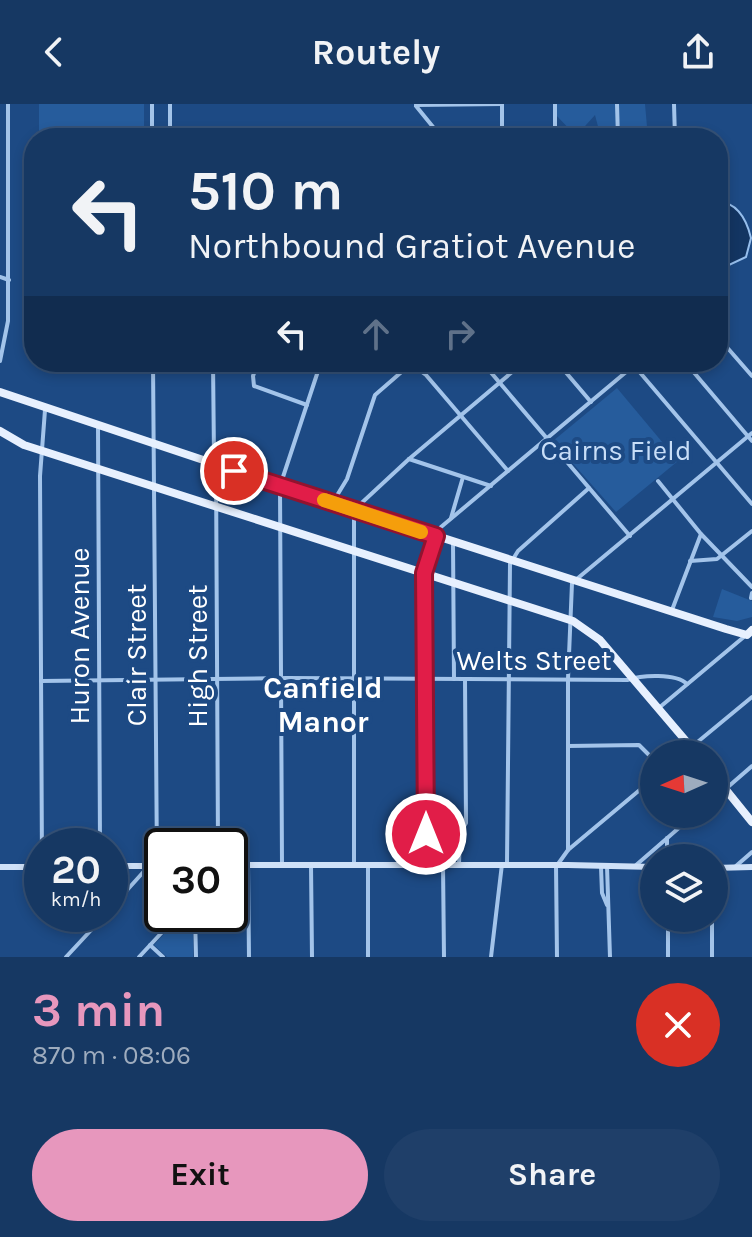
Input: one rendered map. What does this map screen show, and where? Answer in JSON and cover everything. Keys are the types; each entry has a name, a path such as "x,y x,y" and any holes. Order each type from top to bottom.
{"main road":[{"path":"0,392 511,561 750,634"},
{"path":"0,431 42,451 570,620 595,635 685,740"},
{"path":"728,793 752,822"},
{"path":"248,865 640,866"},
{"path":"0,867 24,867"},
{"path":"728,868 752,867"}],"street":[{"path":"0,361 8,330 8,104"},
{"path":"152,104 152,128"},
{"path":"170,104 170,128"},
{"path":"415,104 502,104 502,128"},
{"path":"415,104 434,128"},
{"path":"555,104 555,128"},
{"path":"617,104 618,128"},
{"path":"674,104 675,128"},
{"path":"0,277 9,280"},
{"path":"728,348 752,376"},
{"name":"Clair Street","path":"153,372 159,828"},
{"name":"High Street","path":"213,372 218,828"},
{"path":"254,372 254,386 307,405"},
{"path":"282,865 280,486 318,372"},
{"path":"333,502 347,479 375,395 400,372"},
{"path":"422,372 508,471"},
{"path":"490,372 630,536"},
{"path":"354,865 354,510 512,372"},
{"path":"566,372 591,402"},
{"path":"426,865 424,573 436,536 450,520 624,372"},
{"path":"641,372 752,504"},
{"path":"569,865 566,852 572,583 751,437 694,372"},
{"path":"42,828 40,476 45,408"},
{"name":"Huron Avenue","path":"98,426 100,828"},
{"path":"409,459 491,486"},
{"path":"450,520 463,476"},
{"path":"658,481 721,557 752,587"},
{"path":"491,957 504,864 511,561 518,551 589,488"},
{"path":"690,561 721,557 752,531"},
{"path":"672,610 701,534"},
{"path":"453,542 454,679"},
{"path":"659,709 750,634"},
{"name":"Welts Street","path":"41,681 679,678 687,684"},
{"path":"459,864 460,833 466,823 465,679"},
{"path":"706,740 752,697"},
{"path":"568,746 640,746"},
{"path":"728,786 752,766"},
{"path":"557,957 557,865 566,852 640,790"},
{"path":"635,866 679,828"},
{"path":"667,838 667,844"},
{"path":"734,868 752,852"},
{"path":"248,865 249,957"},
{"path":"311,865 312,957"},
{"path":"368,865 368,957"},
{"path":"443,865 444,957"},
{"path":"604,866 610,957"},
{"path":"128,889 144,871"},
{"path":"66,957 89,932"},
{"path":"139,957 162,932"},
{"path":"195,932 196,957"},
{"path":"668,932 668,957"},
{"path":"712,932 712,957"},
{"path":"150,945 163,957"}],"green space":[{"path":"39,104 144,104 144,128 39,128"},
{"path":"557,104 645,104 647,128 598,128 595,115 583,128 568,128 555,114"},
{"name":"Cairns Field","path":"617,388 678,461 616,512 553,441"},
{"path":"722,589 752,601 752,617 737,621 713,617"},
{"path":"166,932 193,932 193,957 167,957 154,945"}],"shaded area":[{"path":"728,204 740,214 751,238 746,257 729,265"}],"slow traffic":[{"path":"324,500 421,532"}],"district":[{"name":"Canfield Manor","path":"323,705"}],"route":[{"path":"234,471 436,536 424,573 426,834"}]}
